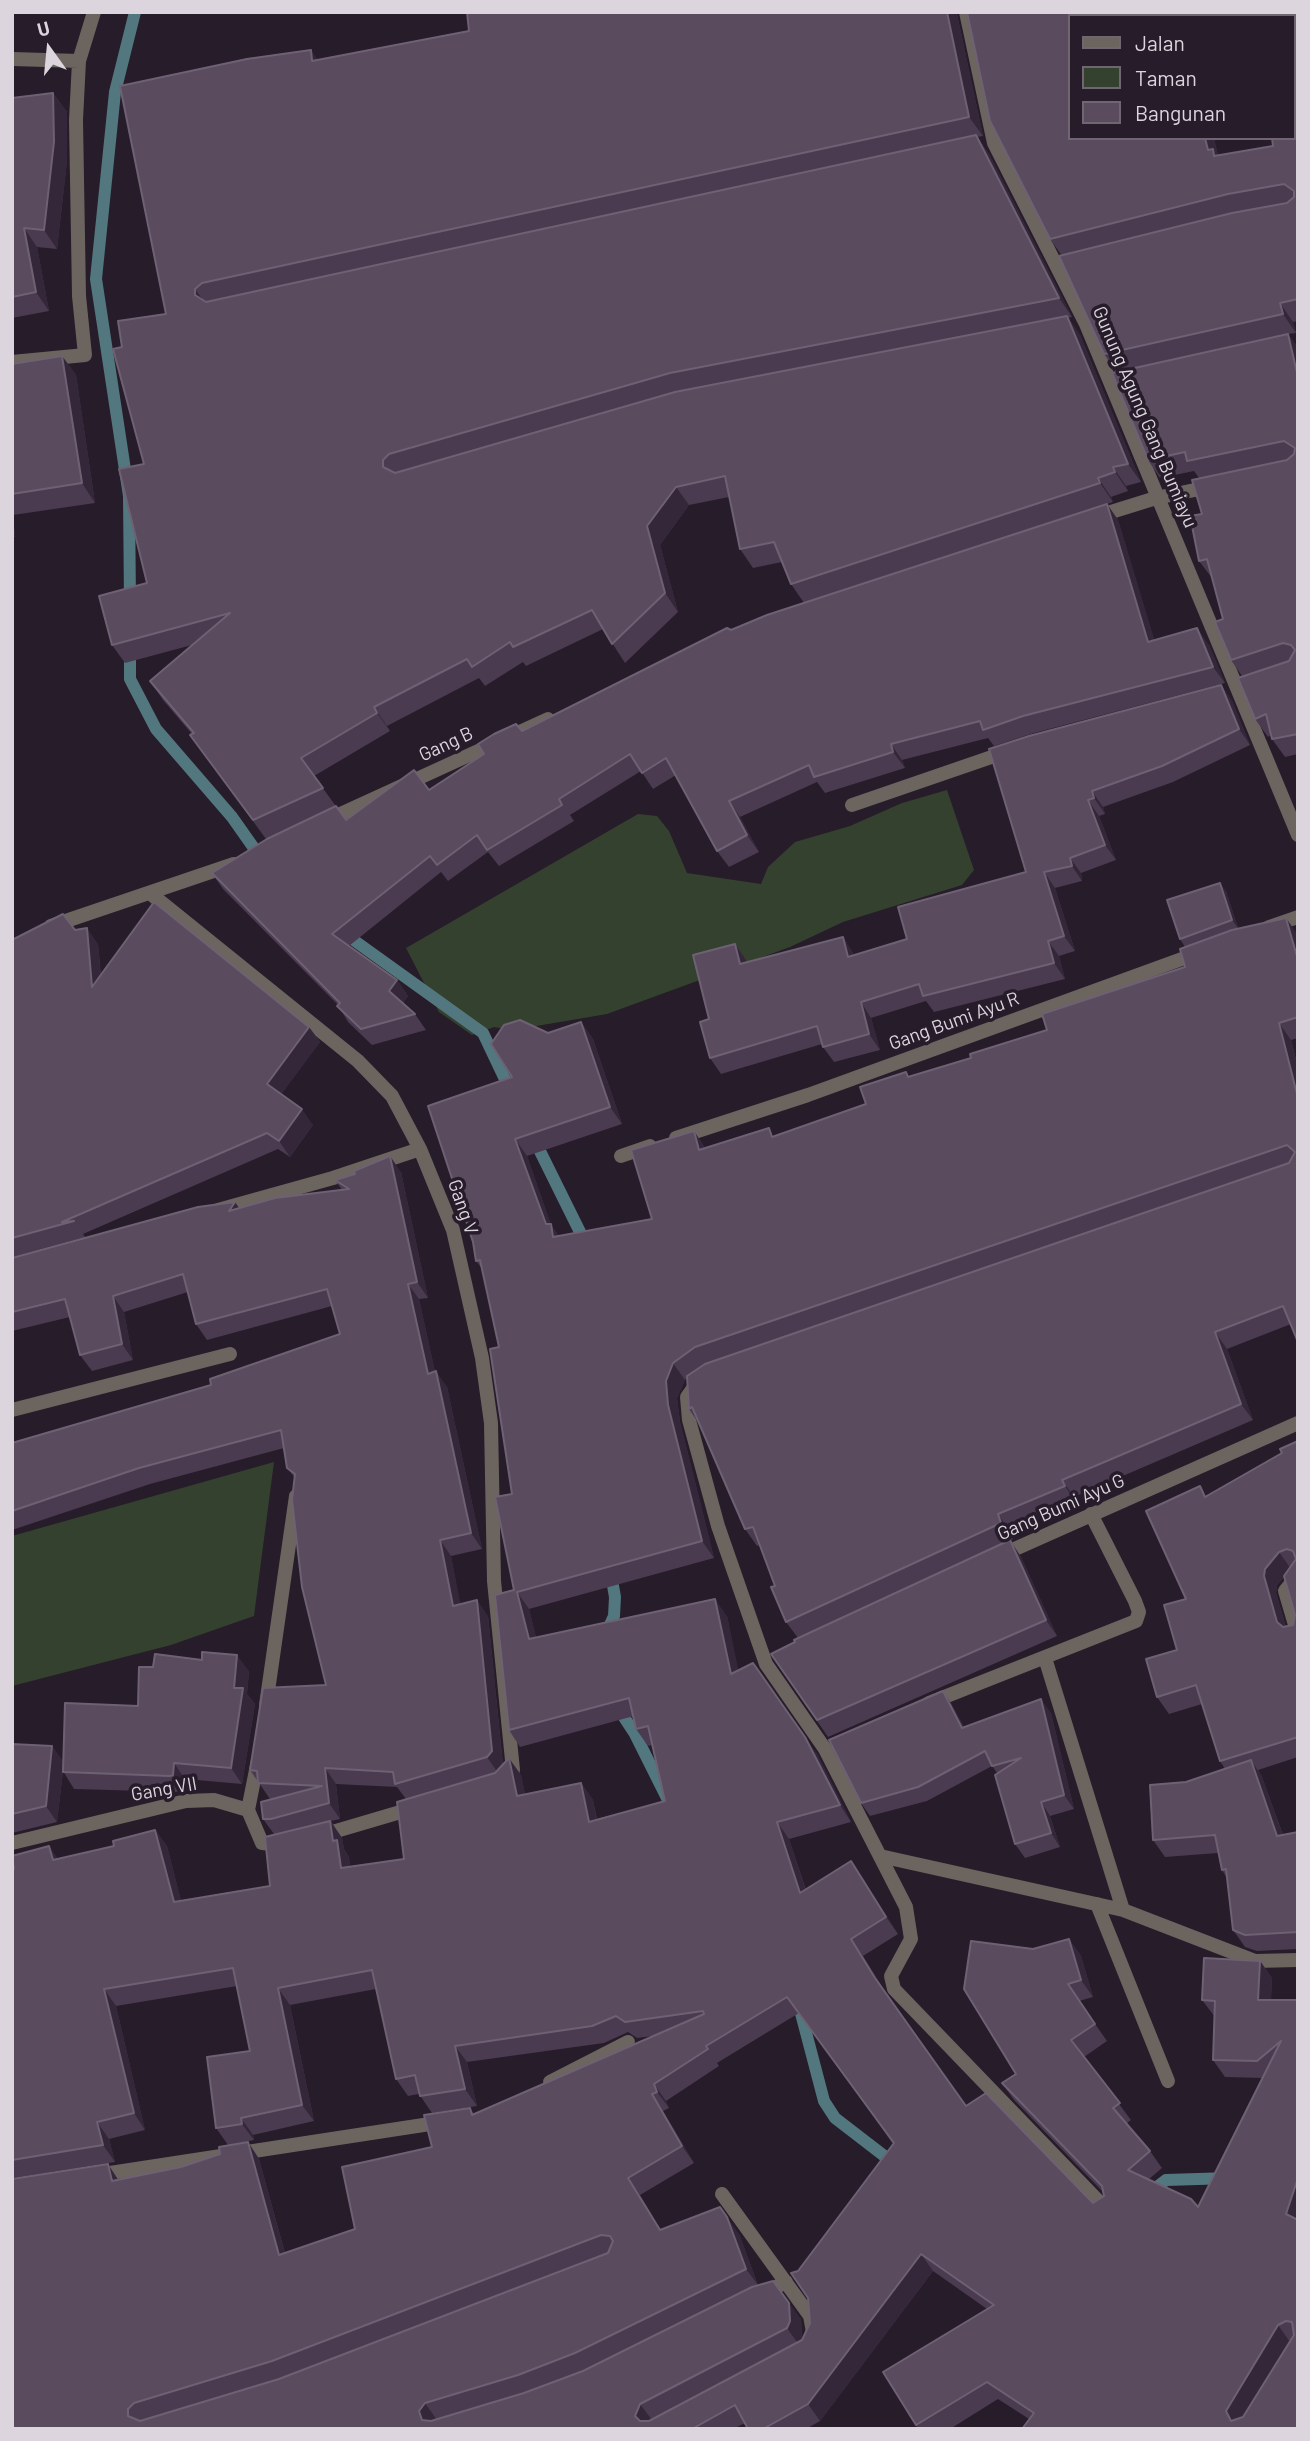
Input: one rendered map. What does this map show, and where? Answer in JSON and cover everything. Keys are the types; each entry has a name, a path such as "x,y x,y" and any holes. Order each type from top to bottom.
{"street":[{"path":"12,362 85,355 78,259 79,61 94,12"},
{"name":"Gunung Agung Gang Bumiayu","path":"966,12 988,145 1066,266 1080,325 1117,383 1156,498 1239,689 1298,835"},
{"path":"12,59 79,61"},
{"path":"1080,522 1156,498 1234,481"},
{"name":"Gang B","path":"306,830 560,713"},
{"path":"852,805 1024,746"},
{"path":"36,932 240,861"},
{"name":"Gang V","path":"151,894 358,1061 393,1096 420,1149 453,1230 482,1357 491,1423 494,1581 513,1770 504,1781 491,1785"},
{"path":"1259,931 1298,916"},
{"name":"Gang Bumi Ayu R","path":"621,1156 808,1095 1220,945"},
{"path":"203,1214 333,1178 420,1149"},
{"path":"12,1410 230,1354"},
{"path":"712,1372 691,1387 687,1397 690,1420 718,1526 772,1661 831,1747 911,1923 911,1939 891,1976 894,1989 1107,2210"},
{"name":"Gang Bumi Ayu G","path":"991,1560 1298,1423"},
{"path":"264,1717 297,1493"},
{"path":"916,1709 1118,1630 1138,1617 1135,1601 1091,1514"},
{"path":"1298,1575 1285,1591 1298,1635"},
{"path":"1045,1658 1123,1910"},
{"path":"260,1744 248,1810 262,1843 275,1846 302,1840 425,1805"},
{"name":"Gang VII","path":"12,1843 186,1801 214,1800 248,1810"},
{"path":"880,1856 1123,1910 1255,1961 1298,1961"},
{"path":"1097,1904 1168,2081"},
{"path":"533,2091 628,2042"},
{"path":"80,2178 461,2119"},
{"path":"722,2194 810,2316 814,2330 806,2352"},
{"path":"749,2300 786,2282"}],"green space":[{"path":"947,790 974,870 962,885 843,922 790,947 607,1014 513,1030 494,1027 472,1035 439,1012 406,948 638,814 657,816 669,831 687,873 761,884 768,867 795,842 850,826 902,803"},
{"path":"274,1462 254,1616 171,1645 12,1686 12,1536"}],"building":[{"path":"467,12 947,12 969,117 202,283 195,289 195,295 206,302 976,135 1059,298 670,373 389,454 383,460 383,467 395,473 675,392 1067,316 1128,464 1113,467 1115,472 1098,478 1100,483 791,584 774,542 740,549 725,476 676,487 647,526 665,593 612,644 592,610 513,647 510,642 472,667 467,659 374,707 377,713 301,758 323,788 253,820 190,735 194,733 150,681 230,613 112,645 99,596 147,583 119,469 144,464 113,349 122,347 118,321 166,314 120,86 247,59 311,50 312,61 469,31"},
{"path":"967,12 1289,12 1068,14 1068,140 1206,140 1208,150 1213,149 1214,156 1273,146 1272,140 1296,140 1298,121 1298,299 1280,303 1283,314 1104,354 1059,256 1232,213 1287,203 1294,197 1294,191 1284,184 1228,194 1050,239 990,121"},
{"path":"53,93 54,142 44,230 24,228 36,292 12,297 12,98"},
{"path":"1288,334 1298,377 1298,734 1272,739 1266,714 1255,719 1238,678 1289,661 1295,650 1291,645 1283,643 1231,660 1215,622 1223,619 1207,559 1199,561 1190,516 1202,514 1192,480 1287,460 1294,454 1295,448 1284,441 1187,461 1185,452 1148,460 1112,373"},
{"path":"62,356 82,483 12,494 12,364"},
{"path":"1107,504 1148,642 1197,628 1213,667 1023,716 983,730 980,721 891,744 893,752 814,777 809,765 729,801 747,835 717,851 666,758 642,773 630,754 559,799 562,805 487,850 477,835 437,865 430,856 332,934 397,980 389,991 415,1014 361,1029 337,1006 340,1003 212,873 267,839 336,806 346,820 414,770 429,790 484,754 478,744 494,734 516,724 522,731 727,628 731,630 767,615"},
{"path":"1221,685 1239,729 1162,766 1092,791 1094,798 1088,800 1105,845 1070,858 1072,866 1044,872 1064,936 1048,941 1054,963 923,996 919,984 861,1002 869,1034 823,1047 817,1026 710,1058 700,1022 709,1019 693,955 735,944 740,964 843,937 848,957 907,939 898,907 1026,872 989,749"},
{"path":"1220,883 1232,920 1180,939 1167,900"},
{"path":"154,902 309,1027 267,1084 302,1109 279,1141 267,1133 62,1222 74,1221 12,1238 12,940 63,914 75,930 87,928 92,987"},
{"path":"1286,918 1298,960 1298,1017 1279,1023 1298,1098 1298,1342 1283,1306 1215,1332 1241,1404 1062,1480 1065,1486 998,1514 1001,1523 786,1622 771,1587 775,1586 753,1527 745,1529 692,1407 689,1409 687,1376 705,1364 1289,1163 1295,1152 1287,1145 695,1347 673,1363 666,1381 668,1405 702,1541 517,1592 529,1639 715,1599 731,1674 753,1663 805,1737 840,1805 777,1822 800,1893 851,1861 886,1917 851,1939 875,1978 966,2106 986,2093 1093,2203 1104,2196 1102,2186 1002,2083 1016,2074 964,1989 971,1941 1033,1949 1069,1939 1081,1980 1068,1984 1095,2024 1071,2040 1120,2103 1113,2108 1150,2151 1128,2170 1191,2199 1198,2207 1281,2041 1257,2061 1213,2060 1215,2001 1202,2000 1204,1958 1260,1961 1258,2000 1298,2000 1298,2178 1286,2214 1298,2220 1298,2429 1022,2429 1034,2413 987,2382 916,2425 883,2372 994,2305 921,2254 808,2404 763,2429 748,2429 735,2405 692,2429 12,2429 12,2179 108,2164 112,2181 181,2167 220,2154 219,2147 248,2142 279,2255 355,2229 342,2167 432,2147 424,2115 470,2108 472,2115 704,2014 703,2011 625,2022 616,2016 592,2026 455,2046 465,2089 420,2096 415,2075 396,2079 372,1970 278,1988 302,2105 241,2118 242,2124 216,2128 207,2057 250,2051 233,1968 104,1989 134,2113 97,2122 103,2145 12,2160 12,1856 49,1846 53,1860 114,1846 113,1841 155,1830 174,1902 270,1886 265,1837 330,1821 333,1841 337,1840 341,1868 404,1859 397,1802 495,1773 509,1758 517,1796 581,1783 589,1822 665,1801 648,1726 636,1729 629,1698 509,1730 495,1595 514,1590 495,1497 512,1494 490,1349 499,1347 480,1260 476,1261 473,1242 428,1106 512,1077 491,1044 504,1025 520,1020 548,1033 581,1022 610,1107 515,1139 546,1224 551,1224 553,1237 652,1219 631,1150 694,1131 699,1150 769,1128 772,1137 866,1104 860,1087 906,1072 908,1077 971,1058 970,1054 1047,1030 1042,1014 1185,967 1180,949 1232,930","holes":["787,1997 894,2143 798,2271 791,2273 808,2298 810,2323 802,2340 649,2421 640,2421 635,2416 640,2404 787,2328 790,2321 789,2303 773,2281 752,2287 583,2371 524,2393 431,2421 422,2420 419,2411 425,2403 518,2375 575,2353 746,2269 727,2217 720,2207 660,2230 628,2178 682,2146 652,2094 657,2092 654,2084 708,2049 706,2046","601,2235 610,2236 613,2241 608,2253 279,2379 140,2421 128,2416 128,2409 134,2403 272,2361","1286,2321 1292,2322 1294,2335 1243,2417 1231,2421 1226,2411 1278,2325"]},
{"path":"390,1156 417,1282 408,1284 428,1374 436,1371 471,1533 440,1540 453,1606 477,1600 492,1751 487,1757 395,1784 393,1772 325,1768 329,1803 263,1819 261,1802 322,1786 258,1783 257,1771 250,1770 263,1688 326,1685 302,1587 292,1500 295,1474 287,1468 281,1430 139,1468 12,1511 12,1443 211,1385 210,1379 340,1334 327,1289 196,1324 183,1274 113,1296 122,1344 80,1355 65,1299 12,1312 12,1258 198,1207 235,1202 229,1211 275,1198 349,1189 335,1180 355,1174 354,1171"},
{"path":"1298,1441 1298,1737 1220,1761 1196,1685 1157,1697 1146,1659 1177,1650 1164,1605 1186,1599 1146,1511 1200,1486 1205,1497 1282,1453 1280,1449","holes":["1287,1549 1293,1551 1296,1559 1284,1576 1295,1615 1293,1625 1283,1627 1277,1622 1264,1576 1265,1569 1279,1552"]},
{"path":"1010,1540 1046,1620 817,1720 771,1654 795,1642 794,1640"},
{"path":"202,1652 237,1655 234,1688 243,1688 231,1768 174,1763 173,1775 170,1776 63,1772 65,1703 138,1706 139,1667 153,1667 155,1654 202,1660"},
{"path":"943,1691 962,1728 1041,1699 1064,1795 1041,1802 1051,1833 1015,1844 995,1775 1021,1758 992,1766 985,1751 918,1787 861,1803 829,1740"},
{"path":"12,1744 52,1746 46,1806 12,1814"},
{"path":"1251,1760 1277,1836 1298,1832 1298,1932 1245,1935 1233,1930 1226,1869 1222,1870 1215,1835 1153,1840 1150,1785 1186,1782"}],"waterway":[{"path":"130,604 129,496 96,279 115,92 135,12"},
{"path":"130,647 130,679 156,729 232,817 263,861"},
{"path":"341,931 483,1033 511,1092"},
{"path":"533,1137 580,1232 584,1247"},
{"path":"605,1636 614,1616 615,1597 610,1569"},
{"path":"616,1705 635,1734 669,1802"},
{"path":"798,2002 824,2101 835,2118 896,2165"},
{"path":"1148,2194 1166,2180 1230,2178"}]}
